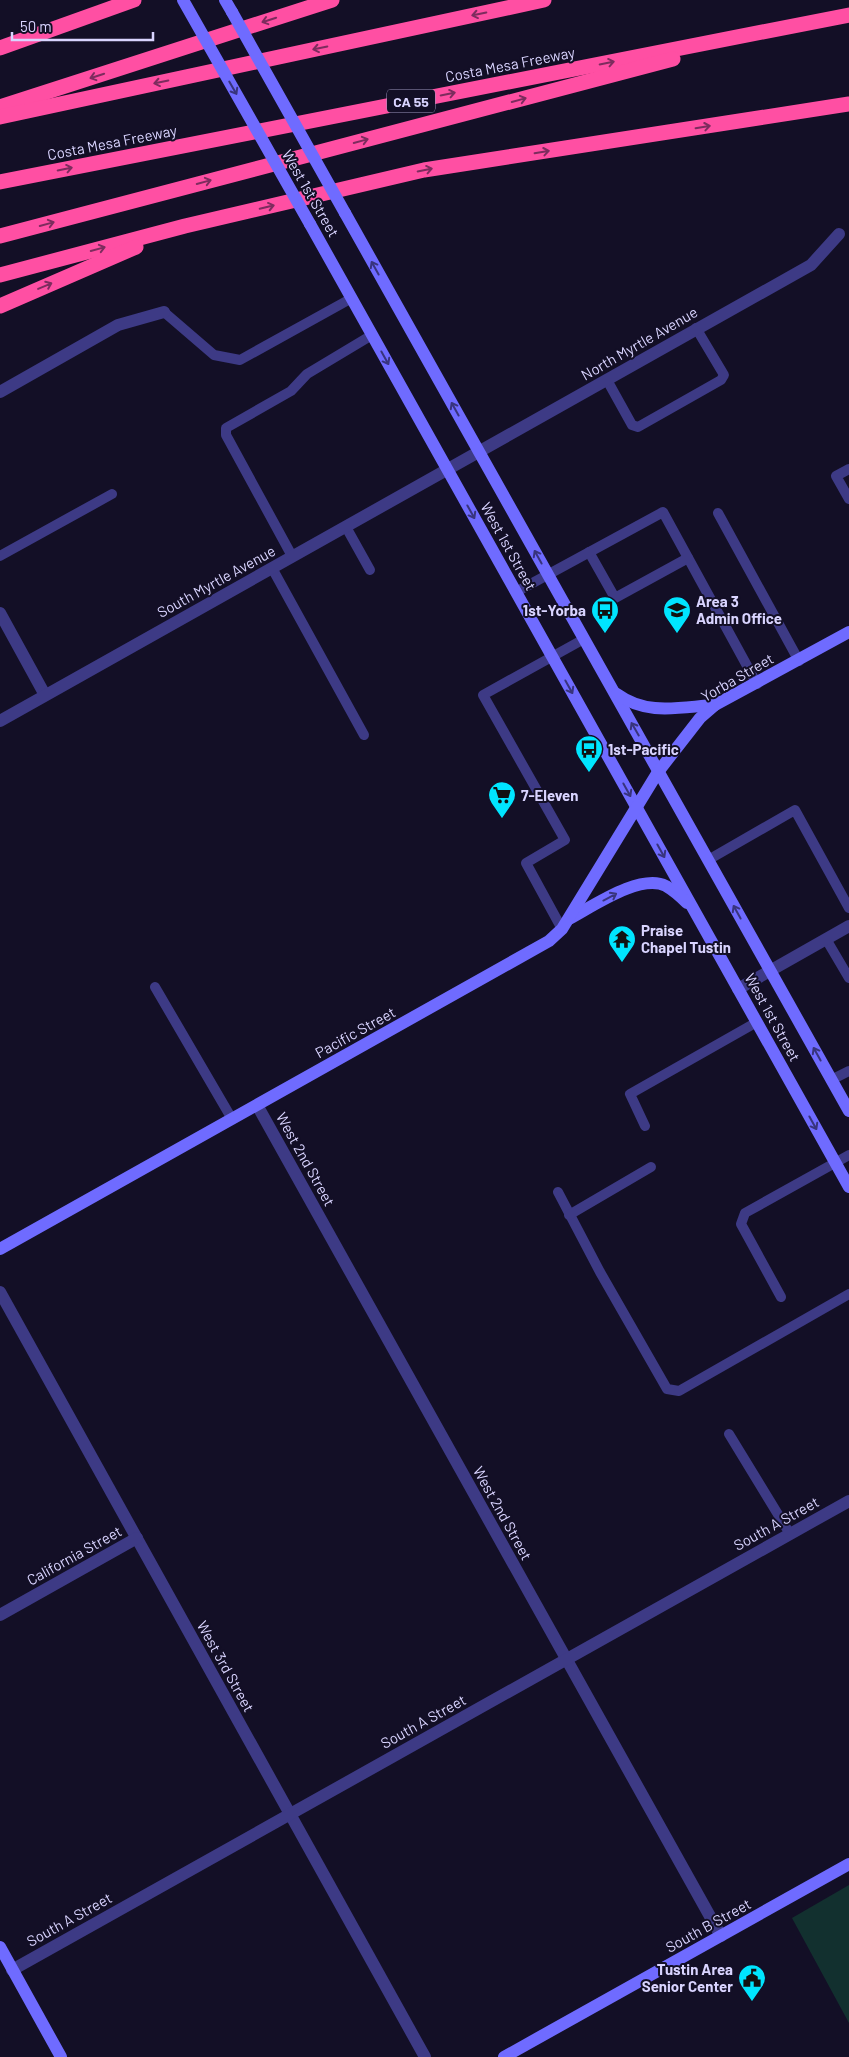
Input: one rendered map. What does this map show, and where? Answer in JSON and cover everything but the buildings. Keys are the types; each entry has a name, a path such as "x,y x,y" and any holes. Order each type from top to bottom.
{"highway":[{"path":"0,48 134,0"},
{"path":"0,107 332,0"},
{"path":"0,117 544,0"},
{"name":"Costa Mesa Freeway","path":"0,182 849,15"},
{"path":"0,236 823,21"},
{"path":"0,276 185,226 424,170 849,104"},
{"path":"0,306 185,226"}],"main road":[{"name":"West 1st Street","path":"183,0 352,298 849,1187"},
{"name":"West 1st Street","path":"225,0 849,1111"},
{"name":"Yorba Street","path":"658,772 700,718 715,705 800,661 849,632"},
{"path":"614,692 630,704 650,709 715,705"},
{"name":"Pacific Street","path":"0,1249 535,950 565,925 658,772"},
{"path":"565,925 618,892 640,884 665,885 694,910"},
{"name":"South B Street","path":"504,2057 849,1864"},
{"path":"0,1947 61,2057"}],"street":[{"name":"North Myrtle Avenue","path":"447,470 608,380 696,328 811,265 839,234"},
{"path":"0,392 118,325 164,312"},
{"name":"South Myrtle Avenue","path":"0,721 447,470"},
{"path":"0,613 45,695"},
{"path":"738,989 849,926"},
{"name":"West 2nd Street","path":"257,1105 721,1936"},
{"name":"West 3rd Street","path":"0,1292 424,2057"},
{"name":"South A Street","path":"12,1970 849,1501"},
{"name":"California Street","path":"0,1614 137,1538"}],"lane":[{"path":"164,312 214,355 240,360 352,298"},
{"path":"608,380 632,425 638,427 721,380 724,375 696,328"},
{"path":"292,556 226,435 226,428 291,391 307,374 372,335"},
{"path":"849,469 836,476 849,499"},
{"path":"0,556 112,494"},
{"path":"516,592 663,512 757,684"},
{"path":"718,513 800,661"},
{"path":"346,526 370,570"},
{"path":"589,552 615,598 688,558"},
{"path":"272,568 364,735"},
{"path":"565,925 526,862 565,840 483,695 584,639"},
{"path":"708,860 794,810 849,908"},
{"path":"826,939 849,978"},
{"path":"155,987 232,1120"},
{"path":"645,1126 630,1094 757,1022"},
{"path":"832,1080 849,1071"},
{"path":"781,1297 741,1224 741,1218 745,1213 849,1156"},
{"path":"569,1215 651,1167"},
{"path":"558,1192 569,1215 667,1389 679,1391 849,1294"},
{"path":"729,1434 790,1534"}],"green space":[{"path":"849,1885 849,2023 792,1918"}],"place":[{"name":"1st-Yorba","path":"605,634"},
{"name":"Area 3 Admin Office","path":"677,634"},
{"name":"1st-Pacific","path":"589,773"},
{"name":"7-Eleven","path":"502,819"},
{"name":"Praise Chapel Tustin","path":"622,963"},
{"name":"Tustin Area Senior Center","path":"752,2002"}]}
